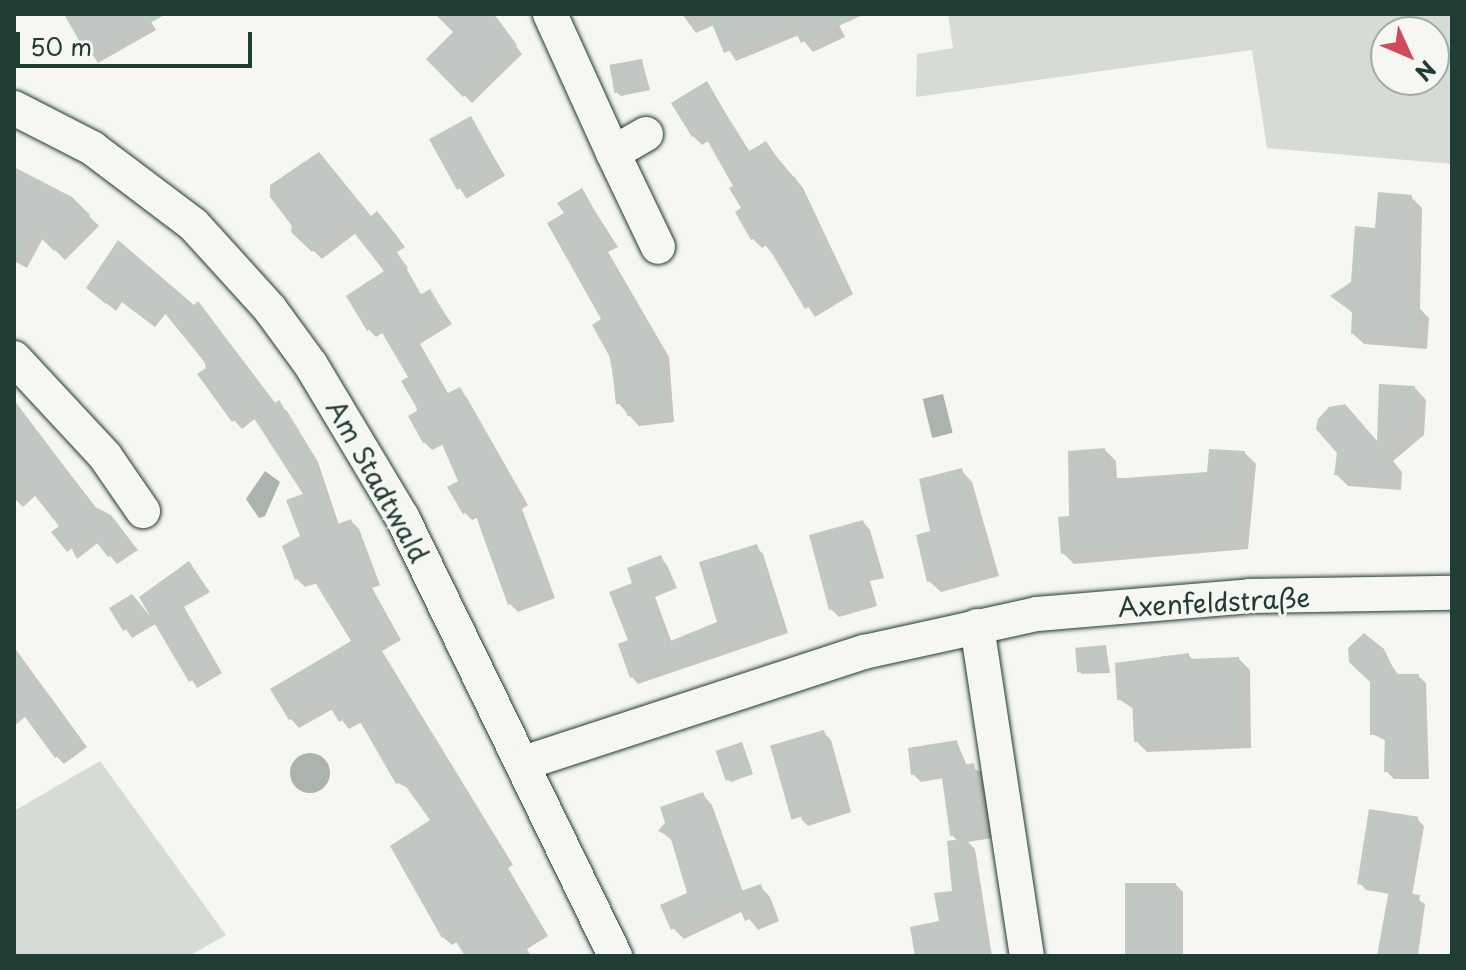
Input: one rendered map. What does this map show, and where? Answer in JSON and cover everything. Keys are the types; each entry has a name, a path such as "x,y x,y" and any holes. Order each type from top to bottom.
{"street":[{"path":"550,14 658,247"},
{"name":"Am Stadtwald","path":"14,108 92,148 193,224 270,309 360,441 524,763 615,956"},
{"path":"613,153 646,134"},
{"path":"14,358 105,456 143,511"},
{"name":"Axenfeldstraße","path":"524,763 864,652 1037,614 1250,596 1452,593"},
{"path":"977,626 1027,956"}],"shaded area":[{"path":"948,14 1452,14 1452,164 1267,148 1252,50 916,97 917,54 953,48"},
{"path":"943,394 953,433 932,438 923,399"},
{"path":"265,471 280,482 265,516 259,518 246,499"},
{"path":"310,753 324,759 330,773 324,787 310,793 296,787 290,773 296,759"},
{"path":"100,761 226,935 189,956 14,956 14,811"}],"building":[{"path":"64,14 166,14 89,58"},
{"path":"435,14 494,14 517,45 463,97 426,59 453,32"},
{"path":"708,14 865,14 801,43 792,24 724,53"},
{"path":"642,59 647,88 615,93 610,65"},
{"path":"707,81 748,152 766,141 791,179 795,177 837,263 846,285 805,309 773,255 758,236 751,240 735,212 741,208 729,188 733,186 702,131 692,137 671,103"},
{"path":"471,116 499,167 457,190 429,139"},
{"path":"319,152 371,216 377,211 399,239 390,243 408,268 405,270 420,295 430,289 446,316 414,336 446,394 460,387 522,496 515,500 548,590 508,605 473,508 463,514 447,487 458,481 438,435 423,443 408,416 418,410 401,381 408,377 377,324 367,331 346,296 384,271 348,225 312,252 291,232 292,226 270,197 270,185"},
{"path":"14,167 72,197 90,215 54,251 33,230 14,264"},
{"path":"582,188 609,236 600,242 660,345 665,413 627,416 626,403 616,404 611,359 592,325 601,319 547,223 564,213 557,203"},
{"path":"1378,192 1412,195 1409,305 1419,306 1416,339 1351,334 1352,312 1330,296 1351,282 1355,226 1375,228"},
{"path":"118,240 194,305 198,301 275,403 279,400 310,452 335,525 351,519 373,576 365,579 394,631 375,642 506,856 501,859 541,927 520,940 530,956 465,956 451,933 442,938 390,846 430,820 402,781 396,784 355,713 339,722 326,700 289,720 270,689 351,641 310,574 295,580 282,546 300,536 286,500 303,494 248,409 232,422 197,374 206,368 204,361 158,305 146,320 113,295 106,304 86,288"},
{"path":"1379,384 1415,386 1413,424 1383,448 1392,458 1390,480 1334,475 1337,453 1316,429 1318,419 1329,407 1345,404 1377,441"},
{"path":"14,400 95,507 111,515 131,541 108,557 90,534 67,552 51,532 59,526 28,487 14,499"},
{"path":"1105,448 1108,478 1207,472 1209,449 1245,451 1238,539 1061,554 1058,517 1069,516 1068,451"},
{"path":"962,468 988,565 927,582 916,535 930,531 919,479"},
{"path":"863,520 878,570 864,574 871,598 829,610 809,535"},
{"path":"757,544 783,626 630,678 618,644 628,640 609,592 632,583 627,568 661,555 671,581 649,590 668,642 717,622 699,562"},
{"path":"189,561 204,584 178,600 217,665 189,682 139,597"},
{"path":"132,594 150,616 123,631 109,608"},
{"path":"1364,633 1384,649 1396,674 1419,674 1422,773 1384,772 1385,734 1370,735 1370,682 1349,662 1348,648"},
{"path":"1106,645 1108,670 1077,673 1075,648"},
{"path":"14,647 81,739 55,758 25,717 14,726"},
{"path":"1189,653 1189,659 1239,657 1241,738 1134,742 1132,699 1117,700 1115,663"},
{"path":"824,730 845,804 791,819 770,745"},
{"path":"957,740 961,765 974,763 985,831 950,836 941,771 911,775 908,748"},
{"path":"742,742 752,771 726,780 716,751"},
{"path":"703,792 738,892 761,884 769,910 745,921 736,900 671,930 660,905 687,893 670,836 658,831 665,823 660,807"},
{"path":"1369,809 1418,817 1406,892 1357,884"},
{"path":"967,838 986,956 915,956 910,927 939,921 934,893 952,891 947,841"},
{"path":"1125,883 1176,883 1176,956 1125,956"},
{"path":"1389,890 1420,895 1413,956 1377,956"}]}
